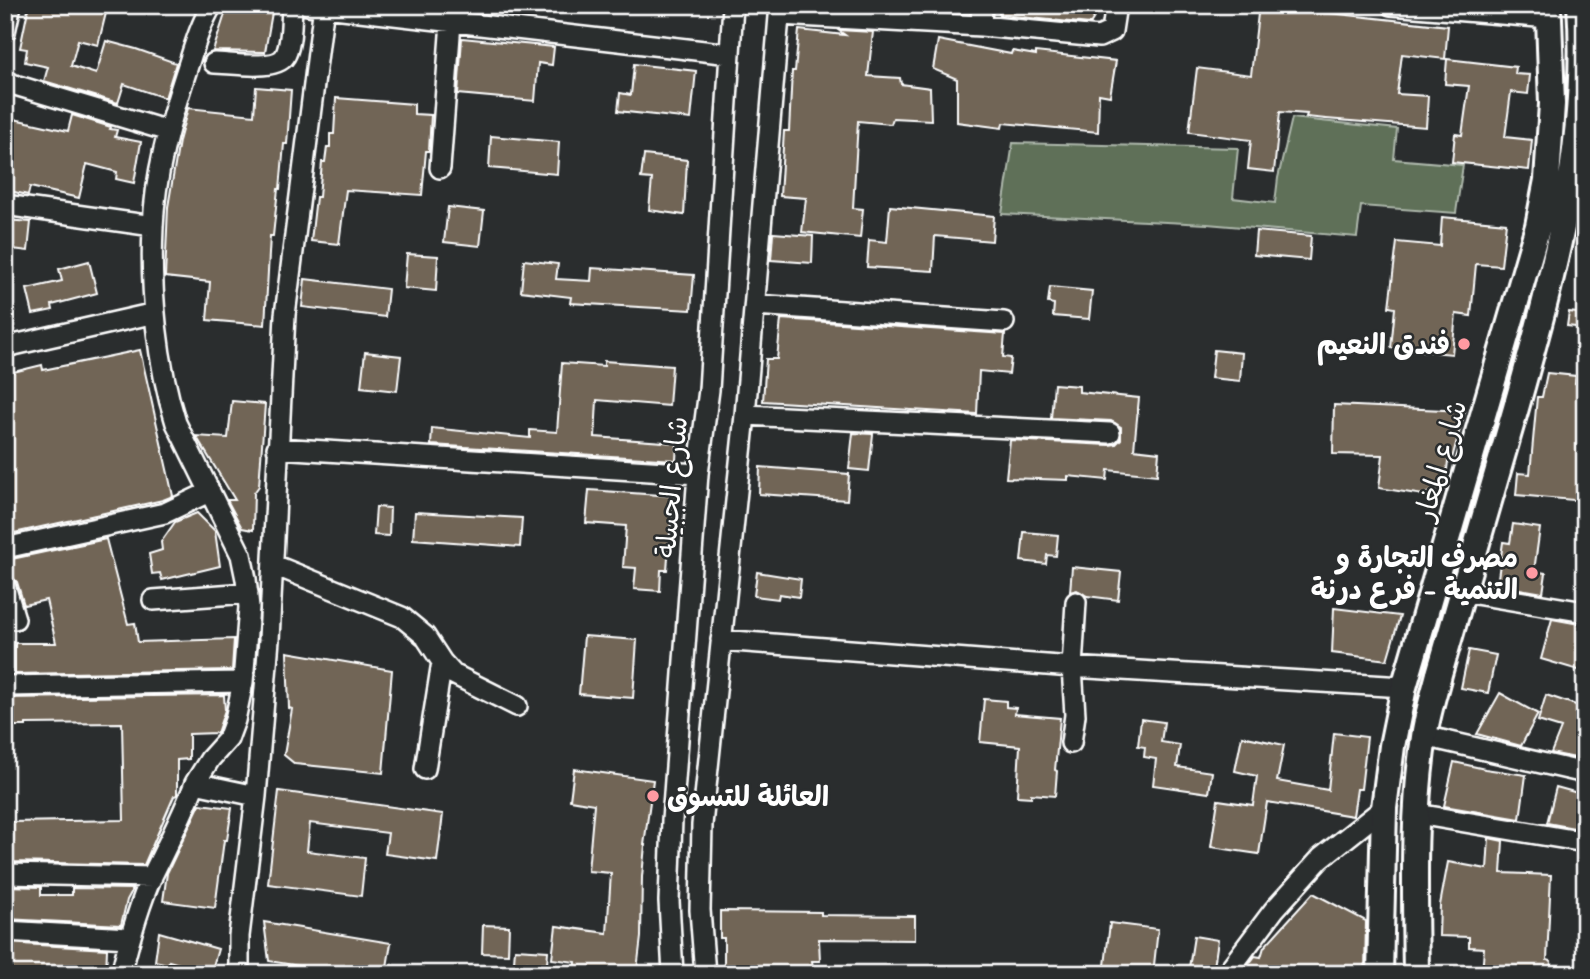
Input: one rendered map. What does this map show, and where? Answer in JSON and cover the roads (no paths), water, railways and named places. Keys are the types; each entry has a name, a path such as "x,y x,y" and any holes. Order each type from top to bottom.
{"main road":[{"name":"شارع المغار","path":"1416,974 1417,814 1424,736 1555,271 1575,160 1583,92 1580,5"},
{"name":"شارع المغار","path":"1380,974 1384,808 1392,746 1404,687 1528,264 1546,180 1552,104 1548,11"},
{"path":"1528,264 1555,271"},
{"path":"1381,888 1415,888"}],"street":[{"path":"5,32 11,5"},
{"path":"121,974 130,938 152,877 174,835 195,783 228,738 243,682 249,607 241,555 176,423 164,380 155,313 153,226 158,182 168,131 201,25 212,5"},
{"path":"214,63 271,65 280,62 287,53 292,5"},
{"name":"شارع الجبيلة","path":"673,974 669,861 698,474 709,390 733,5"},
{"path":"981,26 982,5"},
{"path":"705,974 700,910 701,836 745,415 780,10 1099,37 1112,31 1116,5"},
{"path":"1391,5 1548,11"},
{"path":"239,974 239,936 256,796 274,565 277,447 285,315 319,6 730,54"},
{"path":"440,168 451,22"},
{"path":"5,82 168,131"},
{"path":"5,205 153,226"},
{"path":"754,305 1004,322"},
{"path":"5,347 155,313"},
{"path":"745,415 1110,433"},
{"path":"277,447 698,474"},
{"path":"5,548 165,513 209,492"},
{"path":"274,565 402,617 425,636 442,662 461,679 517,706"},
{"path":"5,586 15,619"},
{"path":"1463,592 1585,612"},
{"path":"153,600 248,593"},
{"path":"1071,743 1075,715 1072,667 1076,602"},
{"path":"721,640 1072,667 1404,687"},
{"path":"425,769 442,662"},
{"path":"5,686 243,682"},
{"path":"1424,736 1585,773"},
{"path":"195,783 256,796"},
{"path":"1226,974 1274,910 1321,858 1384,808"},
{"path":"1417,814 1585,842"},
{"path":"5,874 152,877"},
{"path":"5,931 130,938"}],"place":[{"name":"فندق النعيم","path":"1464,344"},
{"name":"مصرف التجارة و التنمية - فرع درنة","path":"1532,573"},
{"name":"العائلة للتسوق","path":"653,796"}]}
